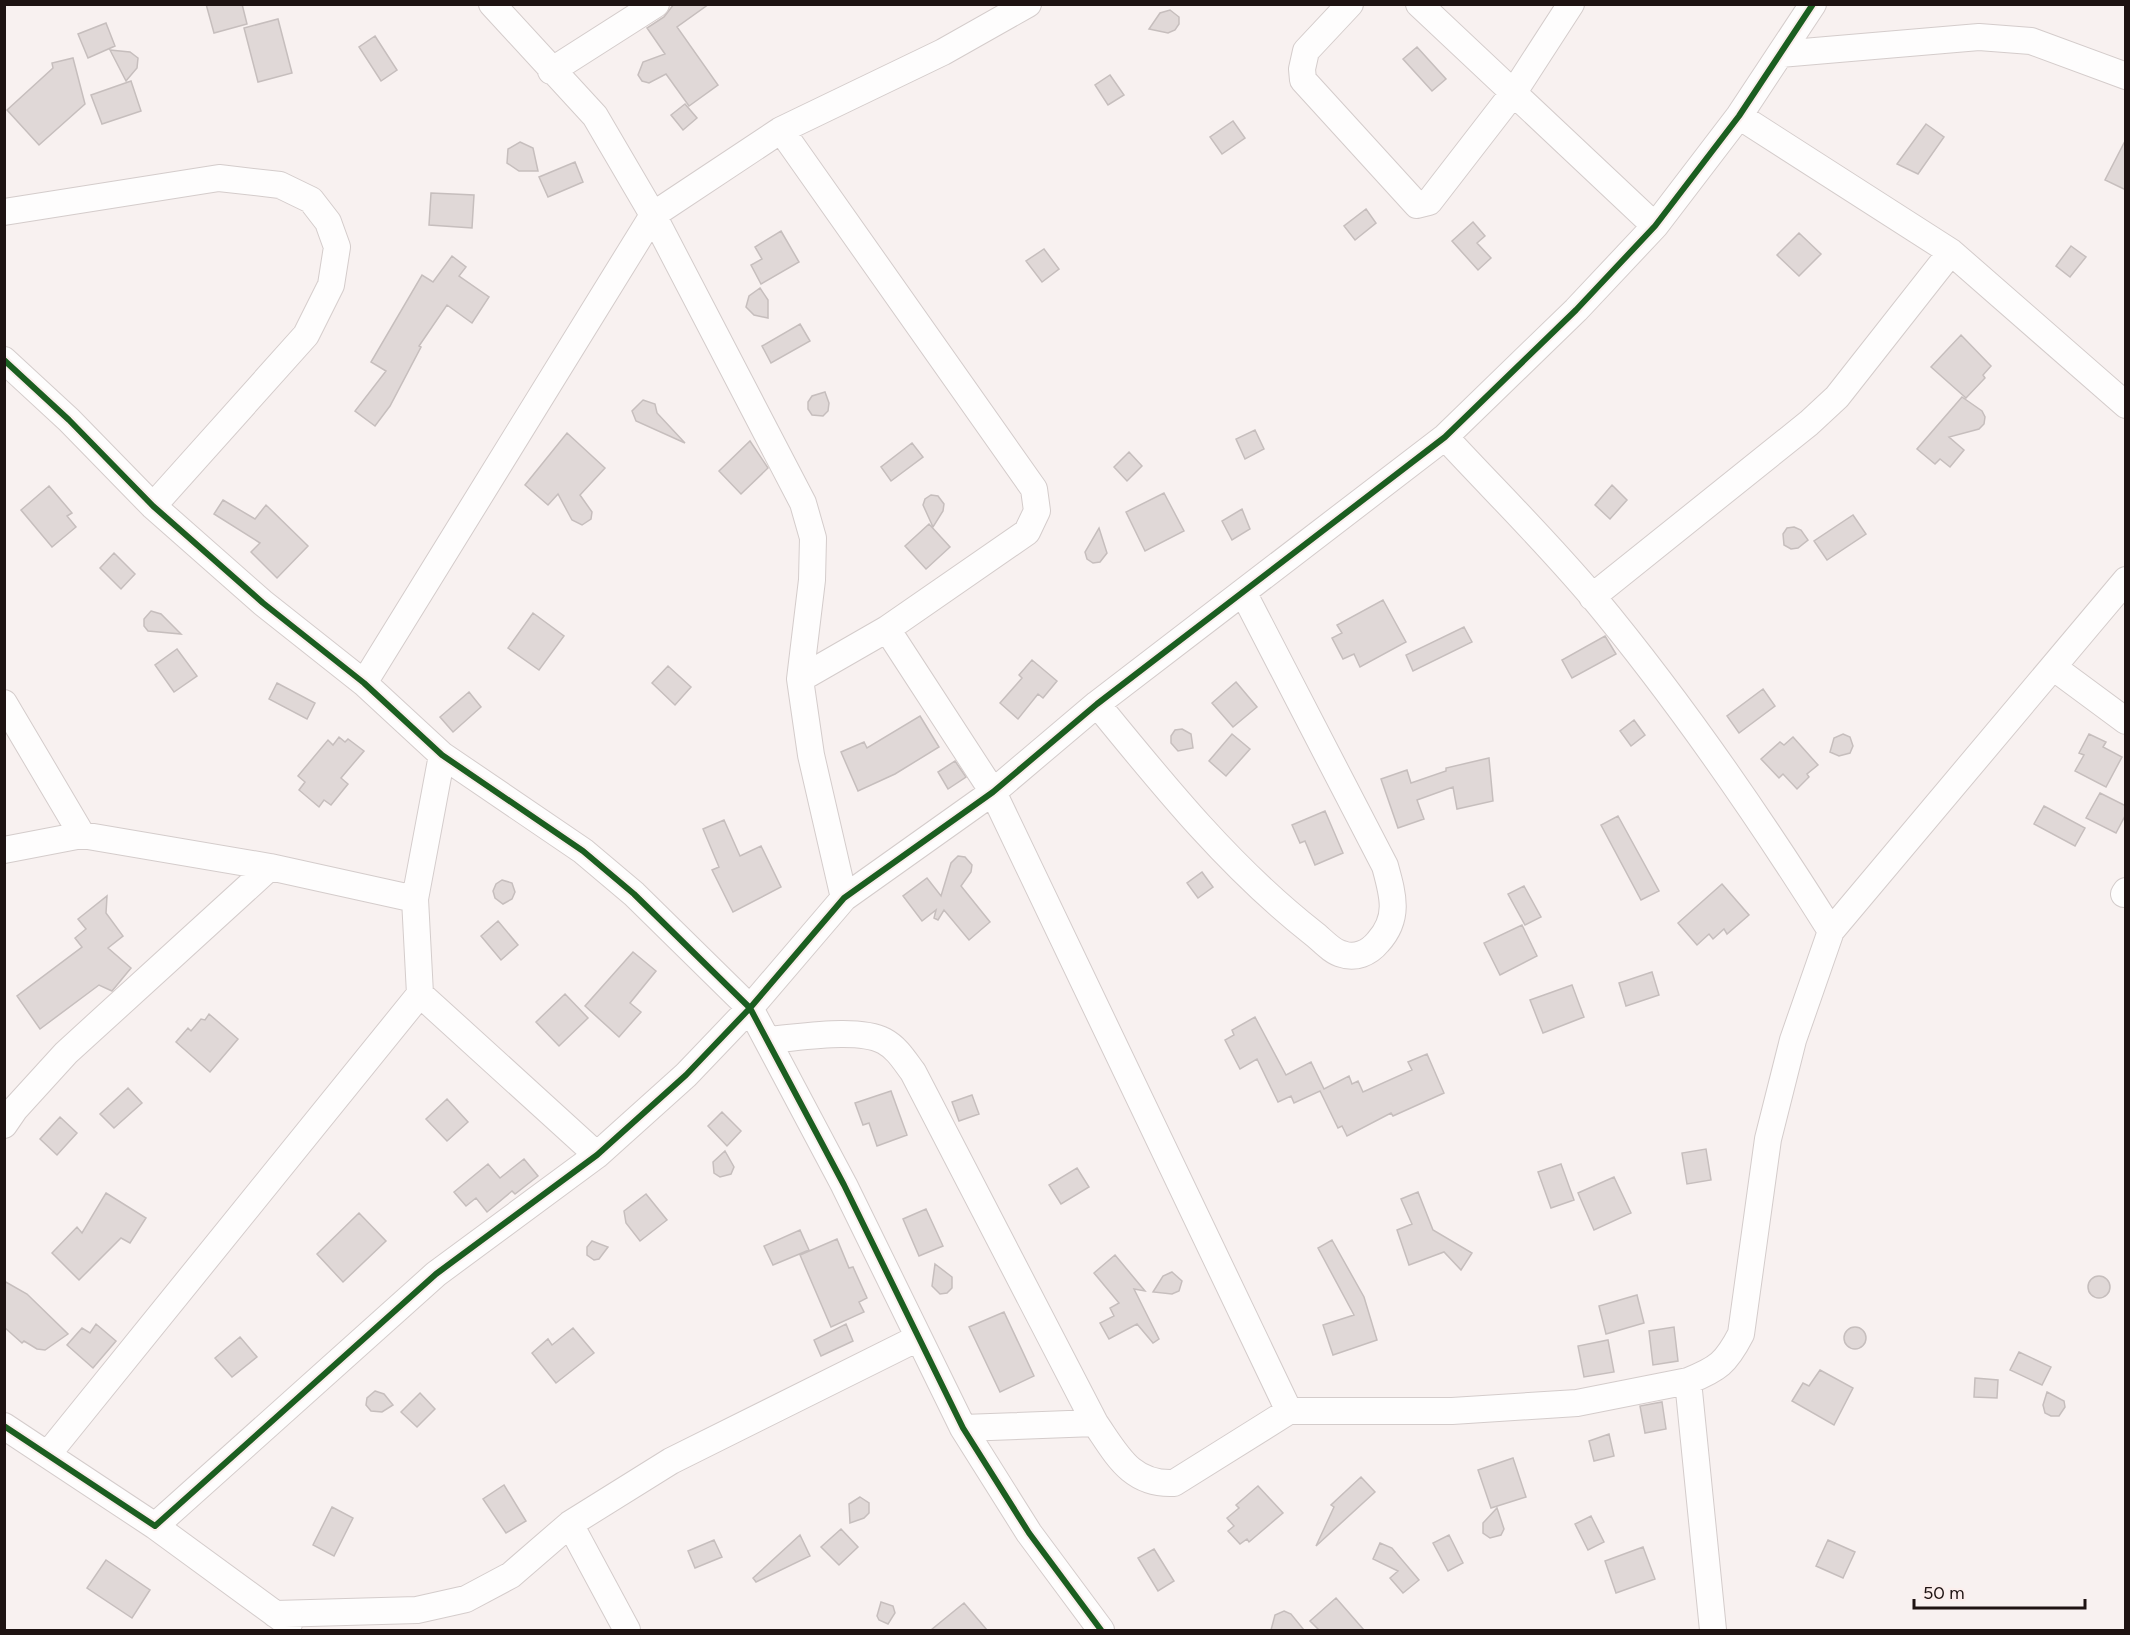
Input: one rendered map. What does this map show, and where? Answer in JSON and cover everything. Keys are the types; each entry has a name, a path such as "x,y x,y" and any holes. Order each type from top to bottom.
{"street":[{"path":"492,4 595,116 653,215 803,504 813,538 813,548 812,580 800,679 811,755 844,898"},
{"path":"551,70 656,4"},
{"path":"364,684 653,215 782,130 943,52 1028,4"},
{"path":"1350,4 1306,51 1302,69 1303,80 1417,205 1429,202 1514,92 1571,4"},
{"path":"1419,4 1655,226"},
{"path":"155,1526 436,1274 597,1155 686,1075 750,1008 844,898 993,792 1097,704 1445,437 1576,310 1655,226 1739,116 1814,4"},
{"path":"1780,54 1979,37 2031,41 2126,76"},
{"path":"1739,116 1950,252 2009,300 2126,405"},
{"path":"782,130 1034,489 1037,511 1027,532 887,629 800,679"},
{"path":"4,212 219,178 280,185 311,201 328,222 337,247 331,285 306,335 153,506"},
{"path":"1592,597 1809,423 1837,397 1950,252"},
{"path":"4,360 69,420 153,506 262,603 364,684 442,755 583,851 634,894 750,1008 843,1185 963,1428 1029,1533 1101,1630"},
{"path":"1445,437 1592,597 1706,741 1764,824 1831,931"},
{"path":"767,1040 863,1034 883,1041 899,1053 913,1072 1095,1423 1121,1461 1138,1475 1156,1484 1174,1483 1289,1411 1452,1411 1577,1403 1688,1381 1715,1370 1730,1356 1741,1334 1768,1139 1793,1040 1831,931 2126,580"},
{"path":"1097,704 1189,816 1292,917 1340,954 1360,956 1377,943 1393,922 1394,901 1385,866 1243,592"},
{"path":"887,629 993,792 1289,1411"},
{"path":"2054,667 2126,721"},
{"path":"4,703 82,835"},
{"path":"48,1454 420,994 415,899 442,755"},
{"path":"4,850 82,835 270,867 415,899"},
{"path":"4,1125 15,1108 66,1053 270,867"},
{"path":"420,994 597,1155"},
{"path":"275,1614 417,1610 466,1599 511,1575 570,1524 671,1461 918,1338"},
{"path":"1688,1381 1713,1630"},
{"path":"963,1428 1095,1423"},
{"path":"4,1426 155,1526 299,1630"},
{"path":"570,1524 627,1630"}],"building":[{"path":"206,4 242,4 247,24 214,33"},
{"path":"674,4 709,4 677,27 718,85 689,106 666,74 649,83 642,81 638,75 643,62 665,54 647,28 664,17"},
{"path":"1170,10 1179,17 1179,24 1175,30 1168,33 1149,29 1160,13"},
{"path":"278,19 292,73 258,82 244,28"},
{"path":"106,23 115,46 88,58 78,34"},
{"path":"375,36 397,70 381,81 359,47"},
{"path":"1417,47 1446,79 1432,91 1403,59"},
{"path":"110,50 130,52 138,58 137,68 126,81"},
{"path":"73,58 85,104 39,145 7,110 53,68 52,63"},
{"path":"1110,75 1124,95 1108,105 1095,85"},
{"path":"131,81 141,111 102,124 91,95"},
{"path":"685,104 697,118 683,130 671,115"},
{"path":"1233,121 1245,138 1222,154 1210,137"},
{"path":"1926,124 1944,137 1918,174 1897,164"},
{"path":"2126,139 2126,190 2105,180"},
{"path":"520,142 533,148 538,171 519,171 507,163 508,149"},
{"path":"575,162 583,182 548,197 539,177"},
{"path":"431,193 474,195 472,228 429,225"},
{"path":"1366,209 1376,223 1355,240 1344,226"},
{"path":"1473,222 1485,236 1477,243 1491,258 1478,270 1452,241"},
{"path":"781,231 799,262 761,284 751,265 762,259 755,247"},
{"path":"1799,233 1821,254 1799,276 1777,255"},
{"path":"2071,246 2086,257 2070,277 2056,266"},
{"path":"1044,249 1059,269 1042,282 1026,261"},
{"path":"452,256 466,267 459,276 489,297 472,323 447,305 419,346 421,347 390,406 375,426 355,411 386,371 371,362 422,275 433,282"},
{"path":"760,288 768,300 768,318 754,315 746,307 749,296"},
{"path":"800,324 810,341 771,363 762,346"},
{"path":"1961,335 1991,366 1983,375 1985,378 1966,398 1931,367"},
{"path":"825,392 829,403 828,411 823,416 812,415 808,409 808,402 812,396"},
{"path":"1962,397 1982,411 1985,417 1984,424 1979,429 1949,437 1964,450 1950,467 1940,459 1935,464 1917,449"},
{"path":"643,400 655,404 657,413 685,443 636,421 632,411"},
{"path":"1255,430 1264,449 1245,459 1236,439"},
{"path":"567,433 605,468 580,495 592,512 591,519 582,525 572,520 558,494 548,505 525,485"},
{"path":"750,441 768,468 741,494 719,471"},
{"path":"912,443 923,457 891,481 881,467"},
{"path":"1129,452 1142,466 1127,481 1114,467"},
{"path":"1612,485 1627,500 1610,519 1595,505"},
{"path":"49,486 72,513 67,516 76,527 52,547 21,510"},
{"path":"1164,493 1184,531 1145,551 1126,512"},
{"path":"931,495 938,496 944,504 943,511 933,527 923,505 925,499"},
{"path":"223,500 255,519 266,505 308,546 277,578 251,552 260,543 214,514"},
{"path":"1242,509 1250,529 1232,540 1222,521"},
{"path":"1853,515 1866,534 1827,560 1814,541"},
{"path":"929,524 950,547 926,569 905,546"},
{"path":"1794,527 1801,530 1808,540 1798,548 1791,549 1784,545 1783,534 1787,528"},
{"path":"1099,528 1107,553 1100,562 1093,563 1087,559 1085,552"},
{"path":"114,553 135,574 121,589 100,568"},
{"path":"1383,600 1406,642 1360,667 1354,654 1343,659 1332,638 1342,633 1337,625"},
{"path":"151,611 161,614 181,634 148,631 144,626 144,619"},
{"path":"533,613 564,636 539,670 508,648"},
{"path":"1464,627 1472,642 1413,671 1406,655"},
{"path":"1605,636 1616,654 1572,678 1562,660"},
{"path":"177,649 197,676 174,692 155,665"},
{"path":"1032,660 1057,681 1043,698 1038,694 1018,719 1000,703 1022,678 1019,675"},
{"path":"668,666 691,687 675,705 652,683"},
{"path":"1236,682 1257,707 1233,727 1212,703"},
{"path":"277,683 315,703 307,719 269,699"},
{"path":"1763,689 1775,706 1739,733 1727,716"},
{"path":"469,692 481,707 453,732 440,717"},
{"path":"920,716 939,747 895,774 858,791 841,752 864,742 867,748"},
{"path":"1634,720 1645,735 1631,746 1620,731"},
{"path":"1182,729 1191,734 1193,748 1178,751 1171,743 1171,736 1175,730"},
{"path":"1232,734 1250,749 1226,776 1209,761"},
{"path":"1843,734 1850,737 1853,746 1850,753 1839,756 1830,752 1834,738"},
{"path":"2089,734 2106,742 2103,747 2122,757 2106,787 2075,771 2084,755 2079,753"},
{"path":"339,737 345,742 348,739 364,751 341,778 348,784 331,805 324,800 319,807 299,790 305,782 298,776 328,740 333,745"},
{"path":"1793,737 1818,765 1807,774 1809,777 1797,789 1783,774 1779,778 1761,759 1780,742 1784,745"},
{"path":"1489,758 1493,801 1457,809 1453,787 1417,800 1424,819 1398,828 1381,779 1407,770 1411,783 1446,771 1446,768"},
{"path":"955,761 966,777 948,789 938,772"},
{"path":"2100,793 2126,806 2126,814 2116,833 2086,818"},
{"path":"2044,806 2085,828 2075,846 2034,824"},
{"path":"1325,811 1343,853 1315,865 1305,841 1300,843 1292,825"},
{"path":"1618,816 1659,891 1641,900 1601,825"},
{"path":"724,820 740,856 761,846 781,887 733,912 712,870 719,867 703,829"},
{"path":"958,856 965,857 972,865 971,872 961,886 990,922 969,940 944,910 938,920 934,918 936,910 922,921 903,896 927,878 941,896 951,863"},
{"path":"1202,872 1213,887 1198,898 1187,883"},
{"path":"502,880 512,883 515,892 512,899 503,904 495,898 493,891 496,884"},
{"path":"1722,884 1749,915 1727,934 1724,929 1713,939 1709,934 1697,945 1678,923"},
{"path":"1524,886 1541,917 1525,925 1508,894"},
{"path":"107,896 106,913 123,936 108,948 131,968 112,991 99,985 40,1029 17,996 82,947 75,938 86,929 78,919"},
{"path":"498,921 518,945 501,960 481,936"},
{"path":"1522,925 1537,956 1500,975 1484,943"},
{"path":"633,952 656,971 630,1003 641,1012 619,1037 585,1006"},
{"path":"1652,972 1659,995 1626,1006 1619,983"},
{"path":"1572,985 1584,1017 1543,1033 1530,1000"},
{"path":"565,994 588,1018 559,1046 536,1022"},
{"path":"209,1014 238,1039 210,1072 176,1042 188,1028 191,1031 201,1019 205,1020"},
{"path":"1255,1017 1286,1075 1311,1062 1324,1089 1349,1076 1352,1084 1358,1081 1363,1092 1412,1070 1408,1062 1427,1054 1444,1093 1393,1116 1391,1113 1347,1136 1342,1126 1338,1128 1320,1091 1294,1103 1291,1096 1278,1102 1257,1059 1240,1069 1225,1040 1234,1035 1232,1030"},
{"path":"128,1088 142,1103 114,1128 100,1114"},
{"path":"891,1091 907,1135 877,1146 869,1123 863,1125 855,1103"},
{"path":"972,1095 979,1114 959,1121 952,1102"},
{"path":"447,1099 468,1122 447,1141 426,1119"},
{"path":"722,1112 741,1131 727,1146 708,1126"},
{"path":"60,1117 77,1133 57,1155 40,1139"},
{"path":"1706,1149 1711,1180 1687,1184 1682,1153"},
{"path":"725,1151 734,1167 731,1174 720,1177 714,1173 713,1162"},
{"path":"524,1159 538,1176 515,1194 512,1191 487,1212 476,1198 466,1206 454,1192 488,1164 500,1178"},
{"path":"1561,1164 1574,1200 1551,1208 1538,1172"},
{"path":"1077,1168 1089,1187 1061,1204 1049,1185"},
{"path":"1614,1177 1631,1213 1594,1230 1578,1193"},
{"path":"1418,1192 1433,1230 1472,1253 1461,1270 1444,1252 1409,1265 1397,1230 1412,1224 1401,1199"},
{"path":"106,1193 146,1218 130,1243 121,1238 79,1280 52,1253 77,1227 82,1233"},
{"path":"646,1194 667,1220 640,1241 626,1223 624,1211"},
{"path":"926,1209 943,1246 919,1256 903,1219"},
{"path":"359,1213 386,1241 343,1282 317,1254"},
{"path":"800,1230 809,1250 773,1265 764,1246"},
{"path":"837,1239 849,1268 853,1267 867,1298 859,1302 864,1312 831,1327 800,1255"},
{"path":"1332,1240 1364,1297 1377,1340 1333,1355 1323,1325 1354,1315 1318,1248"},
{"path":"592,1241 608,1247 599,1259 594,1260 587,1255 587,1247"},
{"path":"1115,1255 1145,1291 1134,1289 1159,1339 1153,1343 1137,1324 1109,1339 1100,1323 1114,1316 1110,1308 1119,1303 1094,1273"},
{"path":"935,1264 952,1277 952,1288 947,1293 940,1294 932,1286"},
{"path":"1172,1272 1182,1281 1179,1291 1172,1294 1153,1292 1163,1276"},
{"path":"2099,1276 2107,1279 2110,1287 2107,1295 2099,1298 2091,1295 2088,1287 2091,1279"},
{"path":"4,1281 27,1294 68,1334 45,1350 37,1349 24,1341 22,1343 4,1327"},
{"path":"1637,1295 1644,1323 1606,1334 1599,1306"},
{"path":"1004,1312 1034,1376 1000,1392 969,1327"},
{"path":"96,1324 116,1341 93,1368 67,1345 82,1328 90,1333"},
{"path":"846,1324 853,1341 821,1356 814,1340"},
{"path":"1674,1327 1678,1361 1653,1365 1649,1331"},
{"path":"1855,1327 1863,1330 1866,1338 1863,1346 1855,1349 1847,1346 1844,1338 1847,1330"},
{"path":"573,1328 594,1353 556,1383 532,1353 548,1339 552,1345"},
{"path":"240,1337 257,1357 232,1377 215,1358"},
{"path":"1608,1340 1614,1372 1584,1377 1578,1346"},
{"path":"2019,1352 2051,1367 2042,1385 2010,1370"},
{"path":"1820,1370 1853,1388 1834,1425 1792,1401 1803,1383 1809,1386"},
{"path":"1975,1378 1998,1380 1997,1398 1974,1397"},
{"path":"375,1391 384,1394 393,1405 382,1412 371,1411 366,1405 367,1398"},
{"path":"2047,1392 2064,1401 2065,1407 2059,1416 2045,1413 2043,1405"},
{"path":"420,1393 435,1409 417,1427 401,1412"},
{"path":"1662,1402 1666,1429 1645,1433 1640,1406"},
{"path":"1609,1434 1614,1456 1594,1461 1589,1441"},
{"path":"1513,1458 1526,1497 1491,1508 1478,1470"},
{"path":"1361,1477 1375,1492 1316,1546 1334,1507 1331,1505"},
{"path":"504,1485 526,1521 506,1533 483,1499"},
{"path":"1258,1486 1283,1513 1249,1542 1247,1539 1240,1544 1228,1531 1234,1526 1227,1518 1239,1508 1236,1505"},
{"path":"860,1497 869,1503 869,1513 864,1518 850,1523 849,1504"},
{"path":"332,1507 353,1518 334,1556 313,1545"},
{"path":"1497,1508 1504,1529 1501,1535 1490,1538 1483,1533 1483,1523"},
{"path":"1591,1516 1604,1542 1588,1550 1575,1524"},
{"path":"841,1529 858,1547 839,1565 821,1547"},
{"path":"800,1535 810,1556 756,1582 753,1578"},
{"path":"1449,1535 1463,1563 1448,1571 1433,1543"},
{"path":"714,1540 722,1557 695,1568 688,1551"},
{"path":"1828,1540 1855,1552 1843,1578 1816,1566"},
{"path":"1380,1543 1392,1548 1419,1580 1403,1593 1390,1578 1398,1571 1373,1559"},
{"path":"1643,1547 1655,1579 1616,1593 1605,1561"},
{"path":"1154,1549 1174,1581 1158,1591 1138,1558"},
{"path":"106,1560 150,1590 132,1618 87,1588"},
{"path":"1336,1598 1364,1630 1319,1630 1310,1621"},
{"path":"881,1602 893,1606 895,1613 888,1624 879,1620 877,1616"},
{"path":"964,1603 987,1630 931,1630"},
{"path":"1284,1611 1291,1614 1304,1630 1271,1630 1275,1615"}],"cycle path":[{"path":"4,1426 155,1526 436,1274 597,1155 686,1075 750,1008 844,898 993,792 1097,704 1445,437 1576,310 1655,226 1739,116 1813,4"},
{"path":"4,360 69,420 153,506 263,603 364,683 442,755 583,851 634,894 750,1008 844,1185 963,1428 1029,1533 1101,1630"}]}
